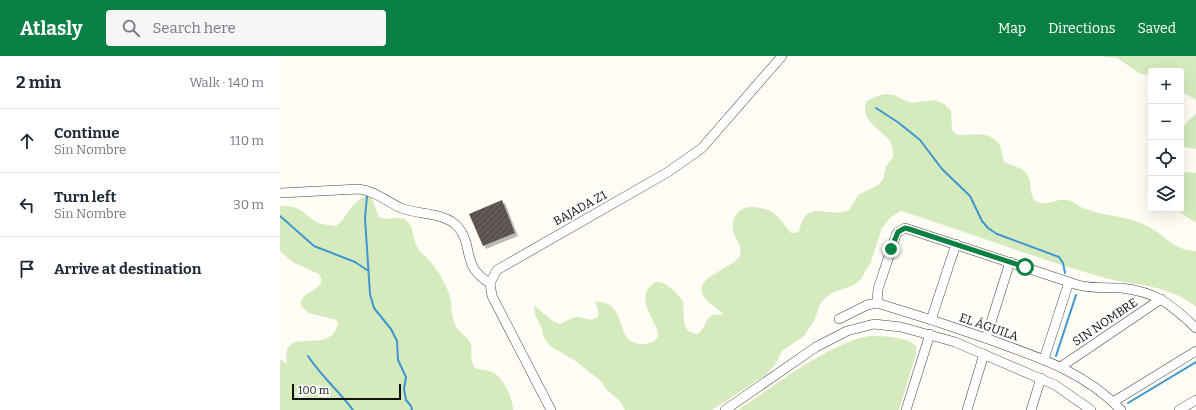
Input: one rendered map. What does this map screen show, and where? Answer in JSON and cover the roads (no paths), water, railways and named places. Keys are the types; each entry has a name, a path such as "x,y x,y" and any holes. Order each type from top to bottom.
{"street":[{"name":"BAJADA Z1","path":"490,282 497,270 502,265 668,172 702,148 782,56"},
{"path":"280,193 368,190 401,208 452,221 459,228 474,268 481,277 490,282 492,296 551,410"},
{"name":"SIN NOMBRE","path":"877,303 878,289 898,232 905,228 1069,282 1093,288 1134,290 1161,299 1196,328"},
{"path":"931,320 956,244"},
{"path":"986,338 1010,262"},
{"path":"1044,359 1069,282"},
{"name":"SIN NOMBRE","path":"1062,366 1161,299"},
{"path":"839,319 866,304 877,303"},
{"name":"EL ÁGUILA","path":"877,303 986,338 1062,366 1085,380 1121,410"},
{"path":"726,410 803,356 847,331 863,326 887,325 930,334 984,354 1041,378 1069,394 1091,410"},
{"path":"906,410 930,334"},
{"path":"1113,402 1196,351"},
{"path":"967,410 984,354"},
{"path":"1031,410 1041,378"},
{"path":"1179,410 1196,400"}],"waterway":[{"path":"876,108 899,123 920,140 942,169 970,196 982,221 988,228 997,234 1059,257 1063,263 1065,273"},
{"path":"367,196 365,218 370,294 374,308 391,329 397,341 398,360 406,377 404,389 406,400 411,406 412,410"},
{"path":"280,216 314,246 355,262 367,270"},
{"path":"1056,356 1076,295"},
{"path":"308,356 353,410"},
{"path":"1128,403 1196,362"}]}
